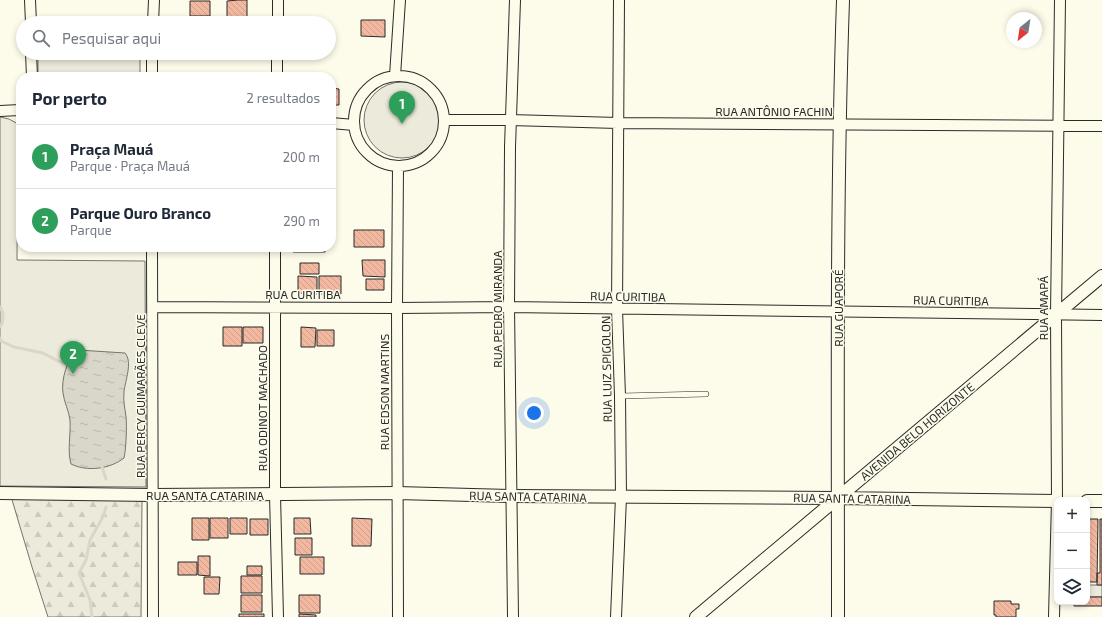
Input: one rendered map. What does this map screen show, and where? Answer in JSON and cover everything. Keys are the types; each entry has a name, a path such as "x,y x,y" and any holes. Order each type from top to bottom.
{"street":[{"path":"30,0 31,16"},
{"path":"153,16 154,0"},
{"path":"278,0 278,16"},
{"path":"395,76 400,0"},
{"name":"RUA PEDRO MIRANDA","path":"513,617 509,307 510,120 515,0"},
{"name":"RUA LUIZ SPIGOLON","path":"616,617 620,497 620,396 617,309 619,0"},
{"name":"RUA GUAPORÉ","path":"838,617 837,312 839,124 843,0"},
{"name":"RUA AMAPÁ","path":"1057,497 1056,315 1060,0"},
{"path":"31,60 32,72"},
{"path":"152,60 152,72"},
{"path":"277,60 277,72"},
{"path":"395,76 410,77 424,83 435,93 442,105 445,120 444,132 439,144 432,153 422,161 411,165 398,167 385,164 373,158 364,149 357,138 354,125 358,102 365,92 378,81 395,76"},
{"path":"0,111 16,110"},
{"name":"RUA ANTÔNIO FACHIN","path":"445,120 618,123 1102,126"},
{"path":"336,123 354,125"},
{"name":"RUA EDSON MARTINS","path":"398,167 398,617"},
{"name":"RUA PERCY GUIMARÃES CLEVE","path":"152,252 153,617"},
{"name":"RUA ODINOT MACHADO","path":"275,252 275,495 278,617"},
{"name":"AVENIDA BELO HORIZONTE","path":"696,617 1102,276"},
{"name":"RUA CURITIBA","path":"153,306 397,308 509,307 1102,315"},
{"name":"RUA SANTA CATARINA","path":"0,493 152,495 397,493 511,496 1054,501"},
{"path":"1090,501 1102,501"},
{"name":"RUA AMAPÁ","path":"1054,617 1056,533"}],"lane":[{"path":"620,396 706,394"}],"green space":[{"path":"402,82 417,85 429,93 437,105 440,120 437,135 429,147 417,155 402,158 387,155 375,147 367,135 364,120 367,105 375,93 387,85"},
{"path":"0,117 9,119 16,123 17,260 145,261 146,487 0,486"},
{"path":"10,493 142,501 141,617 48,617"}],"shaded area":[{"path":"38,60 140,60 140,72 38,72"},
{"path":"1090,585 1102,585 1102,597 1090,597"}],"water":[{"path":"78,350 125,353 128,361 128,372 124,396 126,444 124,458 105,467 91,469 71,464 69,453 70,420 64,396 63,382 68,364"}],"building":[{"path":"247,0 247,16 227,16 227,1"},
{"path":"190,1 210,1 210,16 190,16"},
{"path":"361,20 385,20 385,37 361,36"},
{"path":"336,89 339,89 339,105 336,105"},
{"path":"354,230 384,230 384,247 354,247"},
{"path":"362,260 385,260 385,277 363,276"},
{"path":"300,263 319,263 319,274 300,274"},
{"path":"298,276 317,277 317,294 298,293"},
{"path":"319,276 341,276 341,294 319,294"},
{"path":"366,279 384,279 384,290 366,290"},
{"path":"223,327 242,327 242,346 223,346"},
{"path":"243,327 263,327 263,343 243,343"},
{"path":"301,327 316,328 315,347 301,347"},
{"path":"317,330 334,330 334,346 317,346"},
{"path":"192,518 209,518 209,540 192,540"},
{"path":"210,518 228,518 228,538 210,538"},
{"path":"230,518 247,518 247,534 230,534"},
{"path":"294,518 310,518 311,534 294,534"},
{"path":"352,518 372,519 371,546 352,546"},
{"path":"250,519 268,519 268,535 250,535"},
{"path":"1090,519 1098,519 1097,582 1090,582"},
{"path":"1100,519 1102,519 1102,585 1097,585 1097,573 1100,573"},
{"path":"295,538 312,538 312,555 295,555"},
{"path":"198,556 210,556 210,576 198,575"},
{"path":"300,557 324,557 324,574 300,574"},
{"path":"178,562 197,562 197,575 178,575"},
{"path":"247,566 262,566 262,575 247,575"},
{"path":"241,576 262,576 262,593 241,593"},
{"path":"204,577 220,577 219,594 204,594"},
{"path":"241,595 262,595 262,612 241,612"},
{"path":"299,595 320,595 320,613 299,613"},
{"path":"1090,597 1102,597 1102,606 1074,606 1090,605"},
{"path":"994,601 1011,601 1011,604 1019,604 1019,609 1016,609 1016,617 996,617 996,615 994,615"},
{"path":"239,614 264,614 264,617 239,617"},
{"path":"299,614 316,615 316,617 299,617"}],"waterway":[{"path":"0,307 3,317 0,327"},
{"path":"0,338 1,341 14,347 43,353 58,361 71,365"},
{"path":"101,464 106,479"},
{"path":"92,617 90,600 79,573 86,560 90,540 104,515 106,507"}],"place":[{"name":"Praça Mauá","path":"402,124"},
{"name":"Parque Ouro Branco","path":"73,374"}]}
